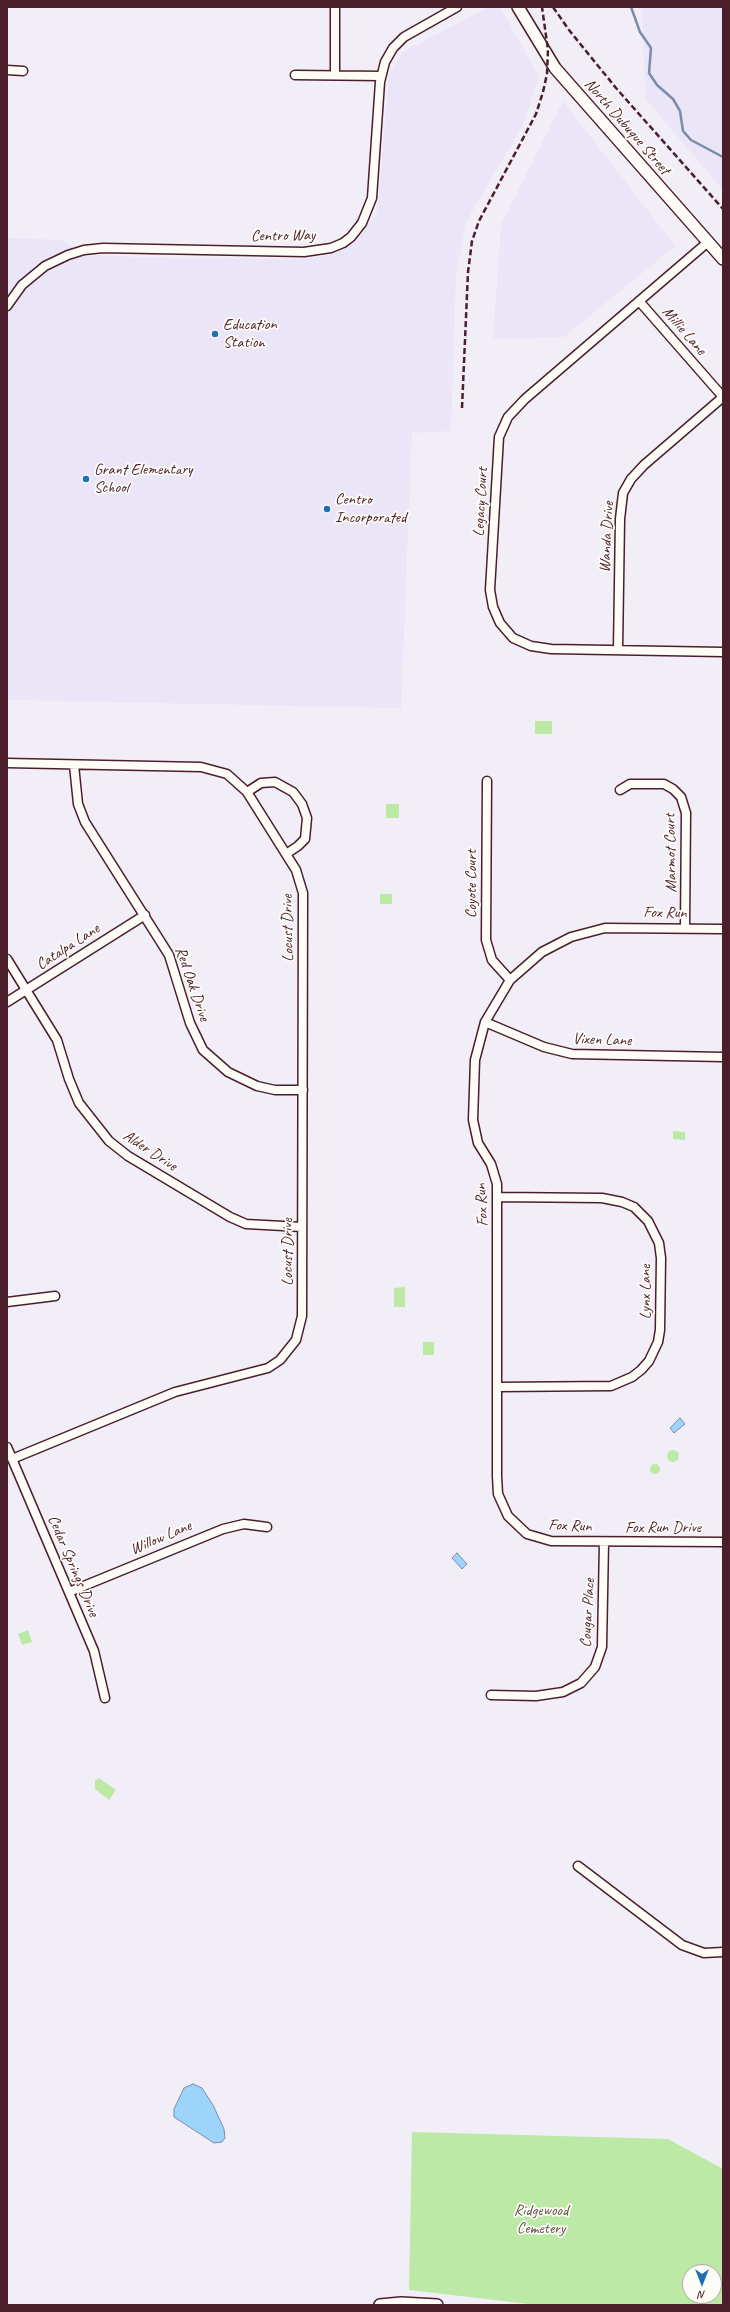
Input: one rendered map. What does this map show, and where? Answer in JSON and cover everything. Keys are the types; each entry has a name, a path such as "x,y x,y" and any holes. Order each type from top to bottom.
{"main road":[{"name":"North Dubuque Street","path":"518,7 555,68 723,259"},
{"path":"380,2305 401,2303 437,2305"}],"street":[{"path":"334,75 335,7"},
{"name":"Centro Way","path":"7,306 22,285 45,266 68,254 84,250 103,248 304,252 331,248 343,243 351,237 362,223 372,198 381,76 385,62 393,48 404,37 457,7"},
{"path":"7,70 23,71"},
{"path":"295,75 381,76"},
{"name":"Legacy Court","path":"708,242 525,400 508,417 499,437 490,590 493,607 500,624 513,638 531,646 551,649 723,652"},
{"name":"Millie Lane","path":"639,302 723,397"},
{"name":"Wanda Drive","path":"618,650 620,519 623,494 631,479 644,465 723,397"},
{"name":"Locust Drive","path":"7,763 201,767 227,774 247,792 296,870 303,893 301,1328 296,1340 280,1360 268,1368 175,1392 12,1459"},
{"name":"Red Oak Drive","path":"74,765 78,804 85,822 169,955 190,1023 203,1050 228,1072 257,1086 275,1090 303,1090"},
{"name":"Coyote Court","path":"487,781 486,940 492,960 510,980"},
{"path":"247,792 262,783 275,782 293,792 300,799 307,818 304,839 298,846 286,854"},
{"name":"Marmot Court","path":"620,790 630,784 664,784 673,789 681,797 686,813 685,928"},
{"name":"Catalpa Lane","path":"7,1002 144,914"},
{"name":"Fox Run","path":"604,1542 551,1541 538,1539 527,1534 508,1516 498,1494 498,1197 494,1172 478,1143 474,1120 475,1060 485,1022 510,980 542,952 555,944 588,932 623,927 723,929"},
{"name":"Alder Drive","path":"7,959 57,1040 69,1079 79,1103 109,1141 128,1156 230,1217 246,1224 302,1227"},
{"name":"Vixen Lane","path":"485,1022 544,1047 572,1054 723,1058"},
{"name":"Lynx Lane","path":"497,1387 611,1386 632,1378 649,1361 658,1342 661,1265 659,1243 648,1221 634,1208 622,1202 602,1198 498,1197"},
{"path":"7,1302 55,1296"},
{"name":"Cedar Springs Drive","path":"7,1447 94,1651 105,1698"},
{"name":"Willow Lane","path":"69,1592 223,1529 244,1524 267,1527"},
{"name":"Fox Run Drive","path":"604,1542 723,1542"},
{"name":"Cougar Place","path":"491,1695 536,1696 563,1692 581,1683 595,1667 602,1647 604,1542"},
{"path":"578,1866 682,1946 704,1952 723,1952"}],"shaded area":[{"path":"489,7 500,7 539,77 523,125 466,222 456,277 451,431 412,433 401,708 7,700 7,238 64,240 81,255 169,258 303,259 329,256 355,243 377,212 389,74 403,52"},
{"path":"642,7 723,7 723,190 645,98"},
{"path":"563,101 675,246 564,337 493,339 501,225"}],"green space":[{"path":"535,721 552,721 552,734 535,734"},
{"path":"386,804 399,804 399,818 386,818"},
{"path":"380,894 392,894 392,904 380,904"},
{"path":"673,1131 685,1132 685,1140 673,1139"},
{"path":"405,1287 405,1307 394,1307 394,1288"},
{"path":"423,1342 434,1342 434,1355 423,1355"},
{"path":"671,1450 675,1450 679,1456 675,1462 671,1462 667,1458 667,1454"},
{"path":"653,1464 657,1464 659,1465 659,1473 653,1474 650,1471 650,1467"},
{"path":"28,1630 32,1642 22,1645 18,1634"},
{"path":"99,1778 116,1790 109,1800 95,1789 95,1781"},
{"name":"Ridgewood Cemetery","path":"412,2132 668,2139 723,2169 723,2305 537,2305 409,2290"}],"water":[{"path":"680,1418 685,1424 674,1433 670,1428"},
{"path":"457,1553 467,1564 462,1569 452,1558"},
{"path":"193,2084 202,2088 213,2105 224,2129 225,2138 222,2142 214,2143 174,2117 174,2109 184,2088"}],"waterway":[{"path":"631,7 640,32 651,48 649,73 657,85 673,99 680,111 683,131 691,140 723,157"}],"railway":[{"path":"462,408 468,272 472,241 479,221 536,114 543,92 547,74 548,50 542,7"},
{"path":"553,7 569,30 616,88 723,209"}],"place":[{"name":"Education Station","path":"215,334"},
{"name":"Grant Elementary School","path":"86,479"},
{"name":"Centro Incorporated","path":"327,509"}]}
